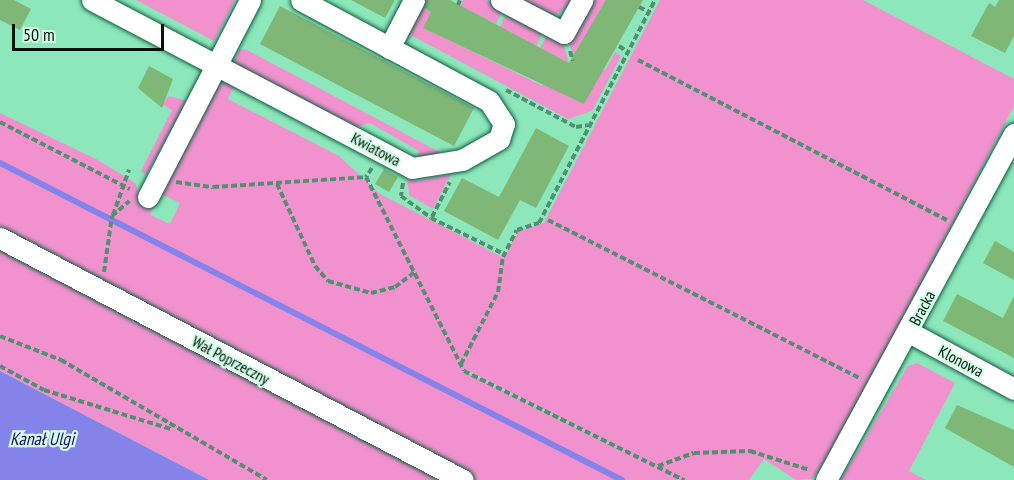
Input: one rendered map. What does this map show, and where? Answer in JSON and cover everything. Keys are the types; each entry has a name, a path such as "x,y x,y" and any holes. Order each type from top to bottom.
{"street":[{"name":"Kwiatowa","path":"92,0 405,164 420,169 462,160 499,139 504,124 496,107 301,0"},
{"path":"153,188 250,0"},
{"path":"390,48 414,0"},
{"path":"501,0 564,33 582,0"},
{"name":"Bracka","path":"827,478 909,332 1014,134"},
{"name":"Wał Poprzeczny","path":"0,238 462,480"},
{"name":"Klonowa","path":"909,332 1014,389"}],"path":[{"path":"461,364 498,292 504,254 517,230 538,223 655,0"},
{"path":"639,7 649,12"},
{"path":"619,46 628,52"},
{"path":"638,60 964,228"},
{"path":"0,122 153,188 277,184 366,177"},
{"path":"366,177 382,152"},
{"path":"432,218 462,160"},
{"path":"405,164 401,196 432,218 504,254"},
{"path":"104,294 108,231 129,170"},
{"path":"366,177 464,371 684,480"},
{"path":"277,184 315,266 328,281 371,293 395,286 415,272"},
{"path":"112,216 124,204"},
{"path":"548,220 878,388"},
{"path":"0,336 61,360 180,432 267,480"},
{"path":"0,366 44,390 180,432"},
{"path":"657,466 694,453 750,451 827,478"}],"shaded area":[{"path":"136,0 235,0 214,41"},
{"path":"418,0 428,0 424,8 431,12 424,28 541,85 606,69 615,52 621,56 592,111 568,119 403,31"},
{"path":"463,0 486,0 503,9 496,24 460,6"},
{"path":"523,0 573,0 556,16"},
{"path":"591,0 606,0 575,58 569,43"},
{"path":"660,0 863,0 1014,79 1014,106 828,460 812,479 796,480 764,459 749,480 209,480 0,371 0,113 98,160 135,183 141,198 154,205 150,215 170,224 180,203 159,193 214,85 227,82 234,86 228,99 339,156 380,194 504,258 519,231 544,223","holes":["465,369 667,473 464,371"]},
{"path":"507,12 544,30 536,46 500,27"},
{"path":"548,33 562,40 569,63 540,48"},
{"path":"240,49 247,50 449,157 414,162 419,151 370,123 356,127 234,63"},
{"path":"169,96 187,101 146,175 141,171 172,110 162,104"},
{"path":"451,174 433,209 409,195 407,177 416,181"},
{"path":"917,363 955,383 909,471 926,480 841,480 908,366"}],"water":[{"name":"Kanał Ulgi","path":"0,371 209,480 0,480"}],"building":[{"path":"0,0 14,0 31,9 20,30 0,20"},
{"path":"351,0 395,0 385,18"},
{"path":"427,0 450,0 569,63 606,0 643,0 584,104 423,28 431,12 424,8"},
{"path":"999,0 1014,0 1014,36 1005,53 971,36 989,3 995,7"},
{"path":"280,6 474,108 454,146 260,44"},
{"path":"149,66 173,79 162,108 138,88"},
{"path":"536,128 569,146 536,208 520,200 498,240 444,211 462,178 499,197"},
{"path":"384,169 398,177 389,192 375,184"},
{"path":"995,241 1014,252 1014,280 983,263"},
{"path":"957,294 1003,318 1014,296 1014,358 943,321"},
{"path":"957,405 1014,430 1014,467 945,428"}],"waterway":[{"path":"0,163 622,480"}]}
